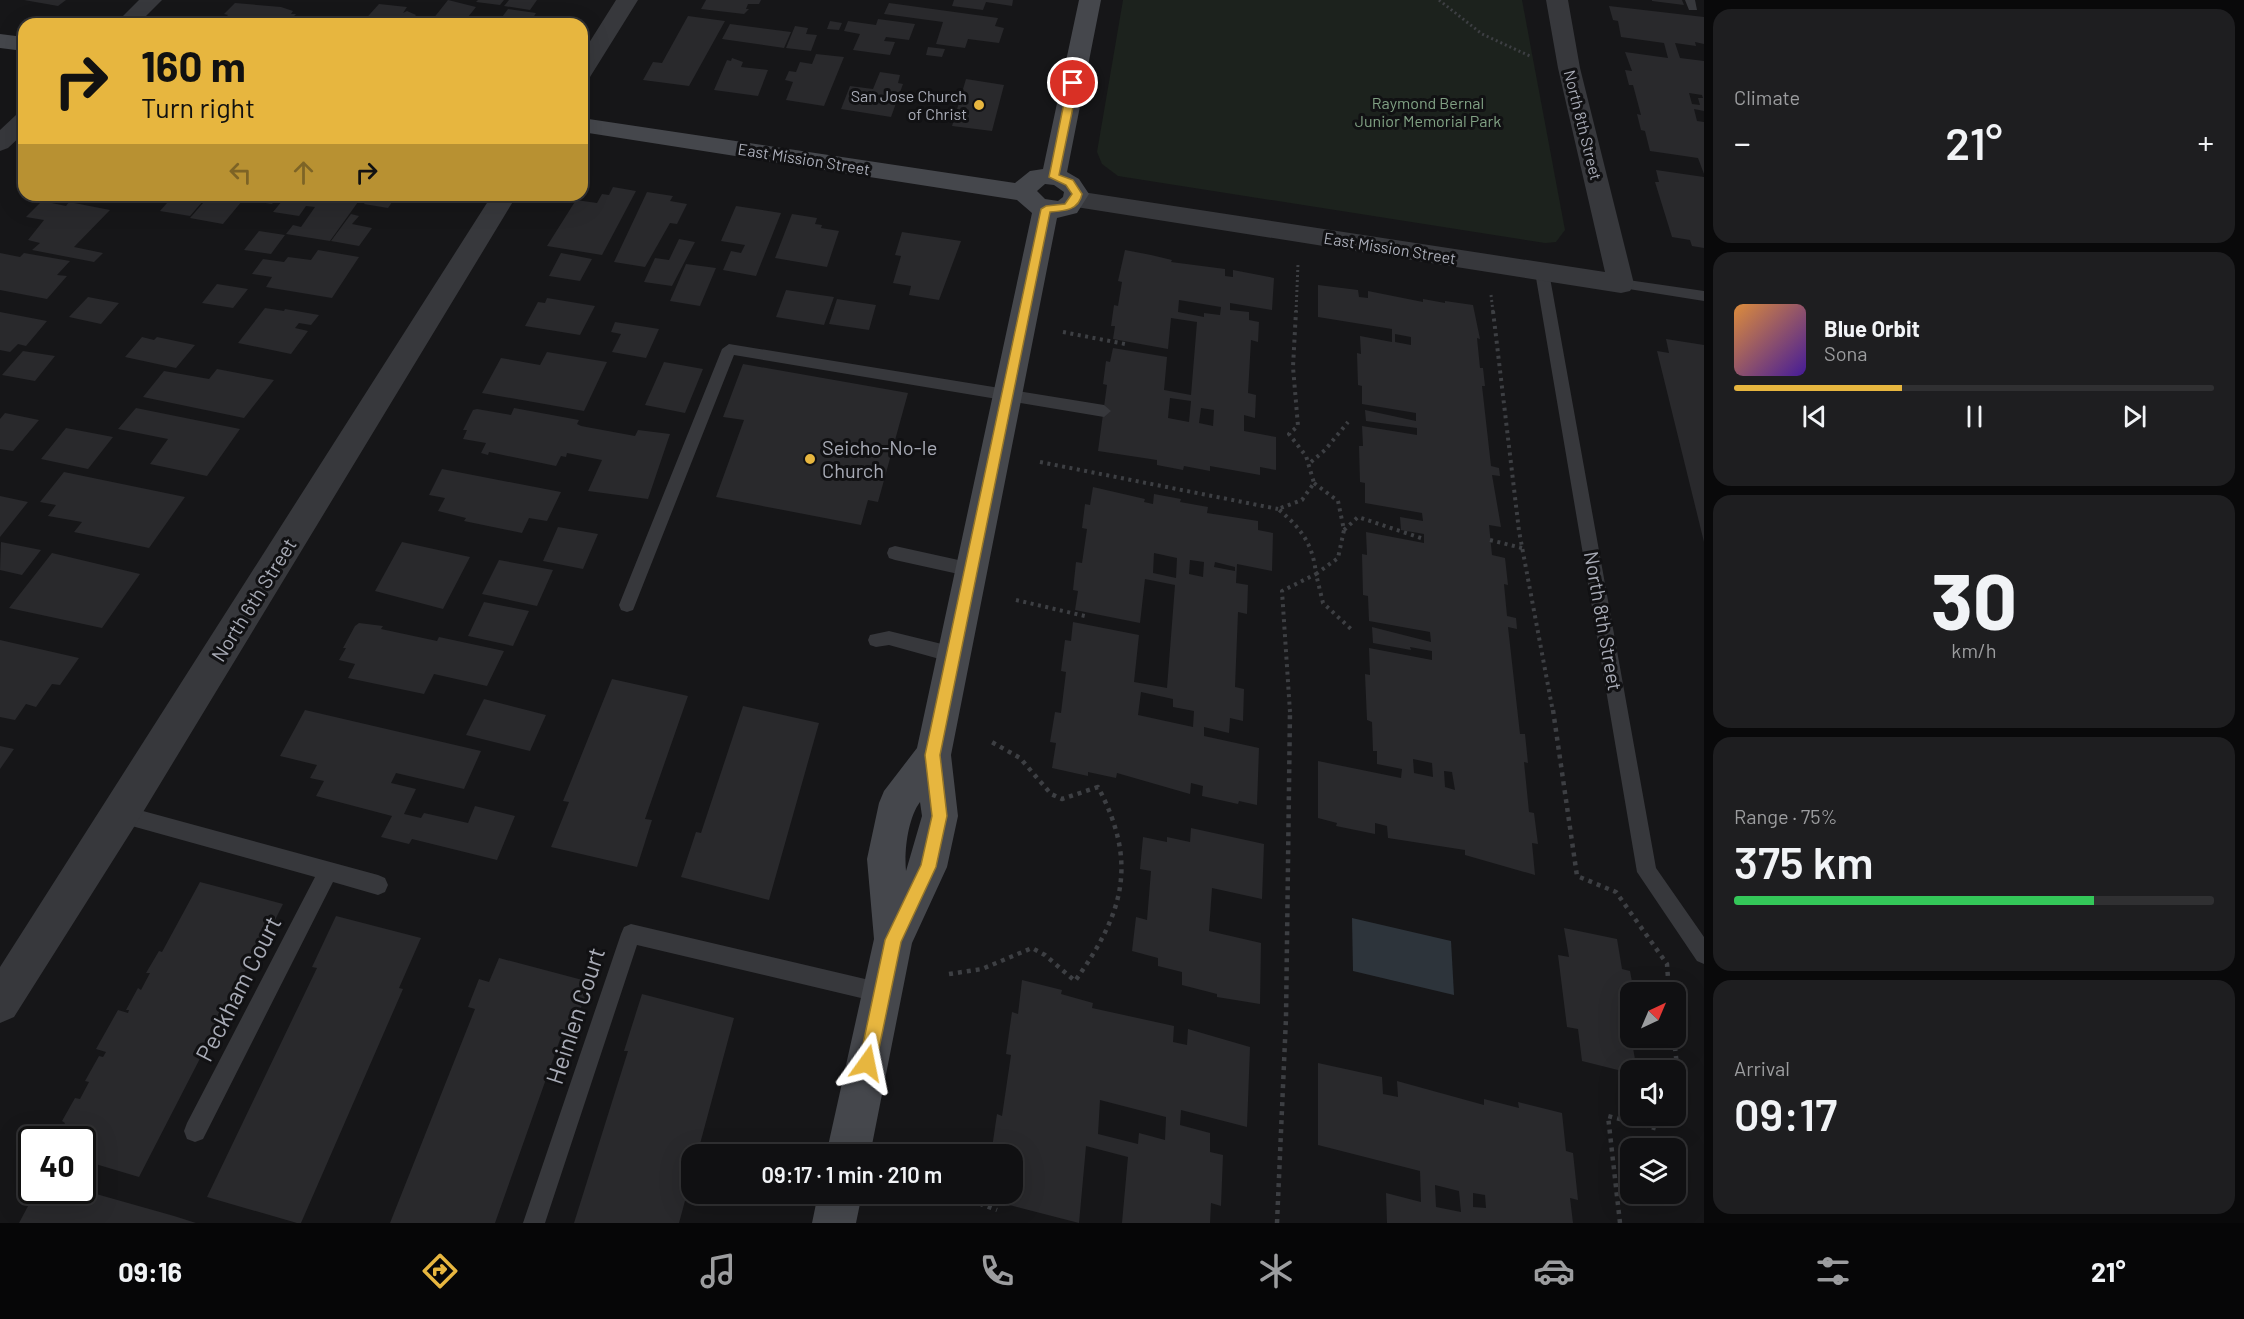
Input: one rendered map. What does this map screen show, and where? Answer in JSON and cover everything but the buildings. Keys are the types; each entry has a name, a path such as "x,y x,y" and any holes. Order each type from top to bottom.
{"street":[{"path":"132,18 151,0"},
{"path":"588,62 627,0"},
{"path":"1054,177 1090,0"},
{"name":"North 8th Street","path":"1557,0 1569,68 1621,284"},
{"path":"0,40 18,43"},
{"path":"0,142 18,126"},
{"name":"East Mission Street","path":"588,126 1035,201"},
{"path":"850,1144 894,940 928,867 940,816 933,755 1008,396 1035,201 1028,184 1033,180 1054,177 1062,179 1075,188 1076,199 1061,209 1035,201"},
{"name":"East Mission Street","path":"1076,199 1621,284"},
{"name":"North 6th Street","path":"0,1003 121,814 501,201"},
{"path":"834,1223 838,1204"}],"lane":[{"name":"North 8th Street","path":"1542,272 1647,872 1704,954"},
{"name":"East Mission Street","path":"1621,284 1704,296"},
{"path":"627,605 729,349 1104,411"},
{"path":"896,553 972,570"},
{"path":"876,640 889,638 954,655"},
{"path":"121,814 378,885"},
{"name":"Peckham Court","path":"195,1131 327,871"},
{"name":"Heinlen Court","path":"534,1223 631,934 882,993"}],"path":[{"path":"1439,0 1472,28 1514,51 1539,59"},
{"path":"1278,509 1302,500 1314,483 1311,462 1303,447 1289,434 1298,426 1293,367 1298,259"},
{"path":"1491,288 1522,548 1555,723 1577,876 1616,892 1666,964 1668,982"},
{"path":"1063,332 1125,344"},
{"path":"1311,462 1348,423"},
{"path":"1041,462 1278,509 1304,530 1314,552 1316,574 1323,603 1351,629"},
{"path":"1277,1223 1286,1018 1290,721 1282,591 1316,574 1338,558 1344,531 1338,501 1314,483"},
{"path":"1344,531 1358,517 1424,539"},
{"path":"1490,540 1522,548"},
{"path":"1016,600 1089,617"},
{"path":"949,974 982,969 1032,948 1045,955 1075,981 1100,946 1117,905 1121,870 1120,850 1109,805 1098,787 1062,799 1051,794 1020,758 990,741"},
{"path":"1620,1119 1608,1116 1620,1223"},
{"path":"1646,1126 1658,1129 1659,1126"},
{"path":"981,1204 997,1210"}],"green space":[{"name":"Raymond Bernal Junior Memorial Park","path":"1123,0 1522,0 1565,230 1556,242 1545,243 1118,176 1102,164 1097,152"}],"shaded area":[{"path":"1352,918 1451,941 1454,995 1353,971"}],"place":[{"name":"San Jose Church of Christ","path":"979,105"},
{"name":"Seicho-No-Ie Church","path":"810,459"}],"route":[{"path":"867,1063 894,940 928,867 940,816 933,755 1046,209 1061,209 1072,204 1076,199 1075,188 1070,183 1054,177 1073,83"}]}
